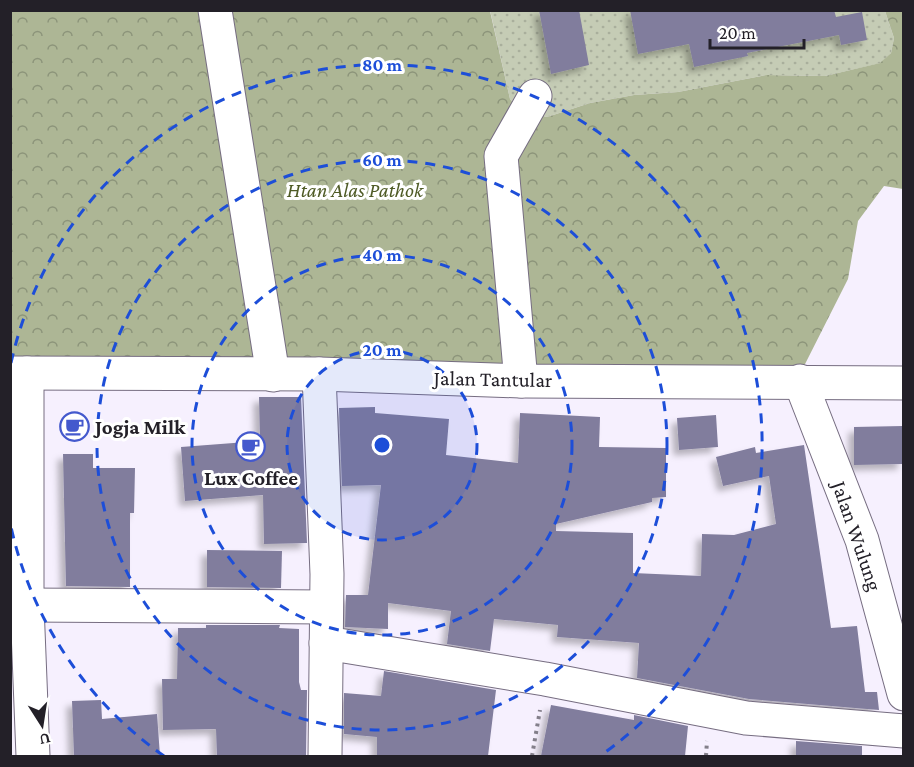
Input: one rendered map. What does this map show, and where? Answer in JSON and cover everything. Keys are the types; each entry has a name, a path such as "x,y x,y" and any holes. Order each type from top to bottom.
{"street":[{"path":"215,10 273,375"},
{"path":"521,381 501,156 535,96"},
{"path":"19,373 33,756"},
{"name":"Jalan Tantular","path":"19,373 319,374 521,381 903,383"},
{"path":"319,374 326,607 325,756"},
{"name":"Jalan Wulung","path":"800,381 862,540 903,694"},
{"path":"27,605 326,607"},
{"path":"326,643 545,680 746,718 903,731"}],"path":[{"path":"532,756 545,680"}],"green space":[{"path":"490,10 885,11 894,38 891,53 881,63 825,76 766,75 678,92 634,95 590,103 547,117 520,111 510,99"},
{"name":"Htan Alas Pathok","path":"10,11 490,11 510,99 520,111 547,117 590,103 634,95 678,92 766,75 825,76 880,63 891,53 894,38 885,11 903,11 903,189 884,186 858,221 848,279 800,374 11,366"}],"building":[{"path":"539,10 579,10 589,65 551,74"},
{"path":"630,10 834,10 836,17 862,12 867,40 841,45 839,35 747,53 748,56 694,67 689,44 638,54"},
{"path":"259,397 301,397 307,543 264,544 263,495 185,501 181,447 260,441"},
{"path":"375,407 375,413 449,419 446,455 518,463 520,413 600,417 599,447 666,448 666,497 652,498 652,502 556,524 556,531 633,533 633,573 701,576 702,534 734,535 776,524 769,476 723,486 716,457 755,447 756,453 804,445 831,628 857,626 865,692 877,692 879,710 749,699 637,678 639,643 557,637 558,625 494,619 490,651 447,644 451,611 388,603 388,629 345,627 346,595 368,595 381,485 342,486 339,408"},
{"path":"716,415 718,447 679,450 677,418"},
{"path":"903,426 903,464 854,465 854,427"},
{"path":"63,454 93,454 93,468 135,468 134,513 130,513 130,587 66,586"},
{"path":"207,550 282,551 281,588 207,587"},
{"path":"206,625 280,625 279,628 299,629 299,682 301,690 307,690 306,756 217,756 216,729 163,730 162,679 177,679 178,628 206,628"},
{"path":"384,671 496,690 488,756 377,756 377,737 344,734 344,693 381,696"},
{"path":"101,700 102,719 157,714 160,756 74,756 72,701"},
{"path":"551,705 634,720 634,715 688,726 685,756 541,756"},
{"path":"796,741 862,746 862,756 796,756"}],"place":[{"name":"Jogja Milk","path":"74,427"},
{"name":"Lux Coffee","path":"251,447"}]}
